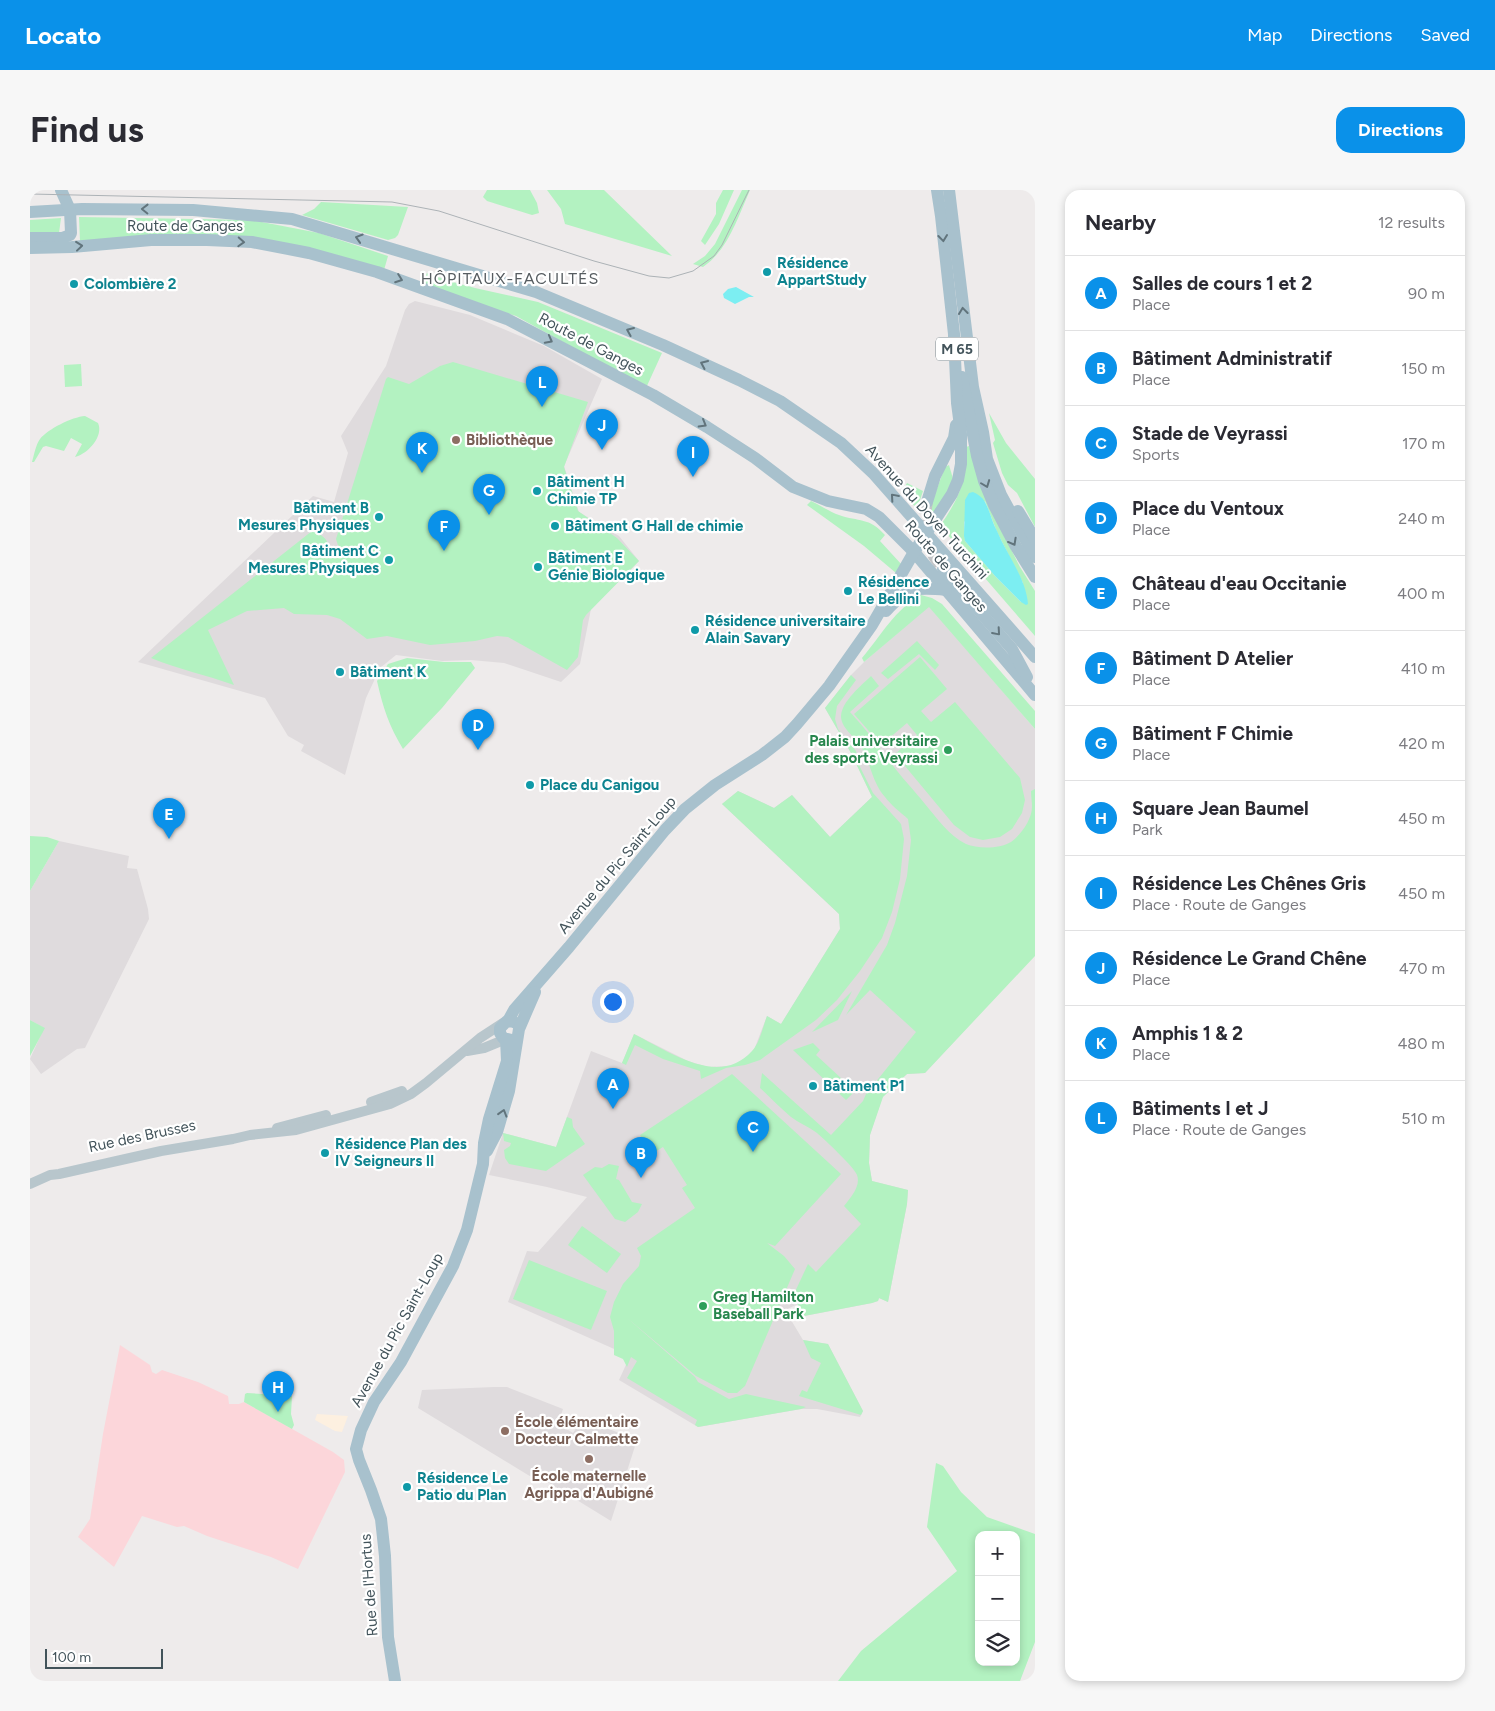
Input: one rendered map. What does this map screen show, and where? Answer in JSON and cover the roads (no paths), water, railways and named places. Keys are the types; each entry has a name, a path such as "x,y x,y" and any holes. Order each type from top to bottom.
{"main road":[{"path":"30,238 62,238 70,235 70,210 61,190"},
{"name":"M 65","path":"937,190 954,336 977,456 984,481 1015,545 1035,577"},
{"name":"M 65","path":"949,190 973,388 987,459 1000,495 1035,557"},
{"name":"Avenue du Doyen Turchini","path":"33,212 70,210 193,210 292,219 536,292 675,351 780,401 841,443 873,473 1035,658"},
{"name":"Route de Ganges","path":"30,248 72,247 151,240 252,242 309,253 396,278 507,319 652,395 742,449 793,487 822,499 873,512 889,525 914,552 1035,693"},
{"path":"954,336 957,403 961,434 961,464 958,480"},
{"path":"927,502 935,476 954,438 957,403"},
{"path":"983,432 1007,493 1035,539"},
{"path":"947,453 958,480"},
{"name":"Avenue du Pic Saint-Loup","path":"506,1022 613,891 685,808 715,785 762,756 785,737 829,686 872,625 914,552 952,494 958,480"},
{"path":"943,569 1012,650 1035,693"},
{"name":"Avenue du Pic Saint-Loup","path":"872,625 904,593 917,589 946,590"},
{"name":"Avenue du Pic Saint-Loup","path":"358,1460 356,1449 368,1415 381,1390 401,1362 453,1266 466,1230 484,1158 497,1132 509,1090 514,1034 537,984"},
{"path":"506,1022 514,1022 514,1034 500,1033 500,1028 506,1022"},
{"name":"Rue de l'Hortus","path":"358,1460 381,1519 385,1556 388,1637 396,1681"}],"street":[{"name":"Rue des Brusses","path":"30,1178 39,1175 58,1174 152,1153 234,1139 241,1136 296,1130 390,1104 411,1094 466,1052 486,1034 506,1022"},
{"name":"Rue des Brusses","path":"466,1052 484,1048 514,1034"},
{"name":"Rue des Brusses","path":"30,1184 50,1175"}],"water":[{"path":"736,287 754,297 749,297 735,304 724,298 723,294 728,289"},
{"path":"973,492 985,502 1001,540 1020,576 1027,594 1028,604 1026,605 995,576 965,541 965,500 969,493"}],"tunnel":[{"path":"927,502 926,537 932,553 943,569"}],"tram line":[{"path":"30,194 392,202 439,211 594,261 649,276 669,278 693,271 714,256 722,245 749,190"}],"place":[{"name":"Résidence AppartStudy","path":"767,272"},
{"name":"Colombière 2","path":"74,284"},
{"name":"Bâtiments I et J","path":"542,407"},
{"name":"Bibliothèque","path":"456,440"},
{"name":"Résidence Le Grand Chêne","path":"602,450"},
{"name":"Amphis 1 & 2","path":"422,473"},
{"name":"Résidence Les Chênes Gris","path":"693,477"},
{"name":"Bâtiment H Chimie TP","path":"537,491"},
{"name":"Bâtiment F Chimie","path":"489,515"},
{"name":"Bâtiment B Mesures Physiques","path":"379,517"},
{"name":"Bâtiment G Hall de chimie","path":"555,526"},
{"name":"Bâtiment D Atelier","path":"444,551"},
{"name":"Bâtiment C Mesures Physiques","path":"389,560"},
{"name":"Bâtiment E Génie Biologique","path":"538,567"},
{"name":"Résidence Le Bellini","path":"848,591"},
{"name":"Résidence universitaire Alain Savary","path":"695,630"},
{"name":"Bâtiment K","path":"340,672"},
{"name":"Place du Ventoux","path":"478,750"},
{"name":"Palais universitaire des sports Veyrassi","path":"948,750"},
{"name":"Place du Canigou","path":"530,785"},
{"name":"Château d'eau Occitanie","path":"169,839"},
{"name":"Bâtiment P1","path":"813,1086"},
{"name":"Salles de cours 1 et 2","path":"613,1109"},
{"name":"Stade de Veyrassi","path":"753,1152"},
{"name":"Résidence Plan des IV Seigneurs II","path":"325,1153"},
{"name":"Bâtiment Administratif","path":"641,1178"},
{"name":"Greg Hamilton Baseball Park","path":"703,1306"},
{"name":"Square Jean Baumel","path":"278,1412"},
{"name":"École élémentaire Docteur Calmette","path":"505,1431"},
{"name":"École maternelle Agrippa d'Aubigné","path":"589,1459"},
{"name":"Résidence Le Patio du Plan","path":"407,1487"}],"district":[{"name":"HÔPITAUX-FACULTÉS","path":"510,278"}]}
